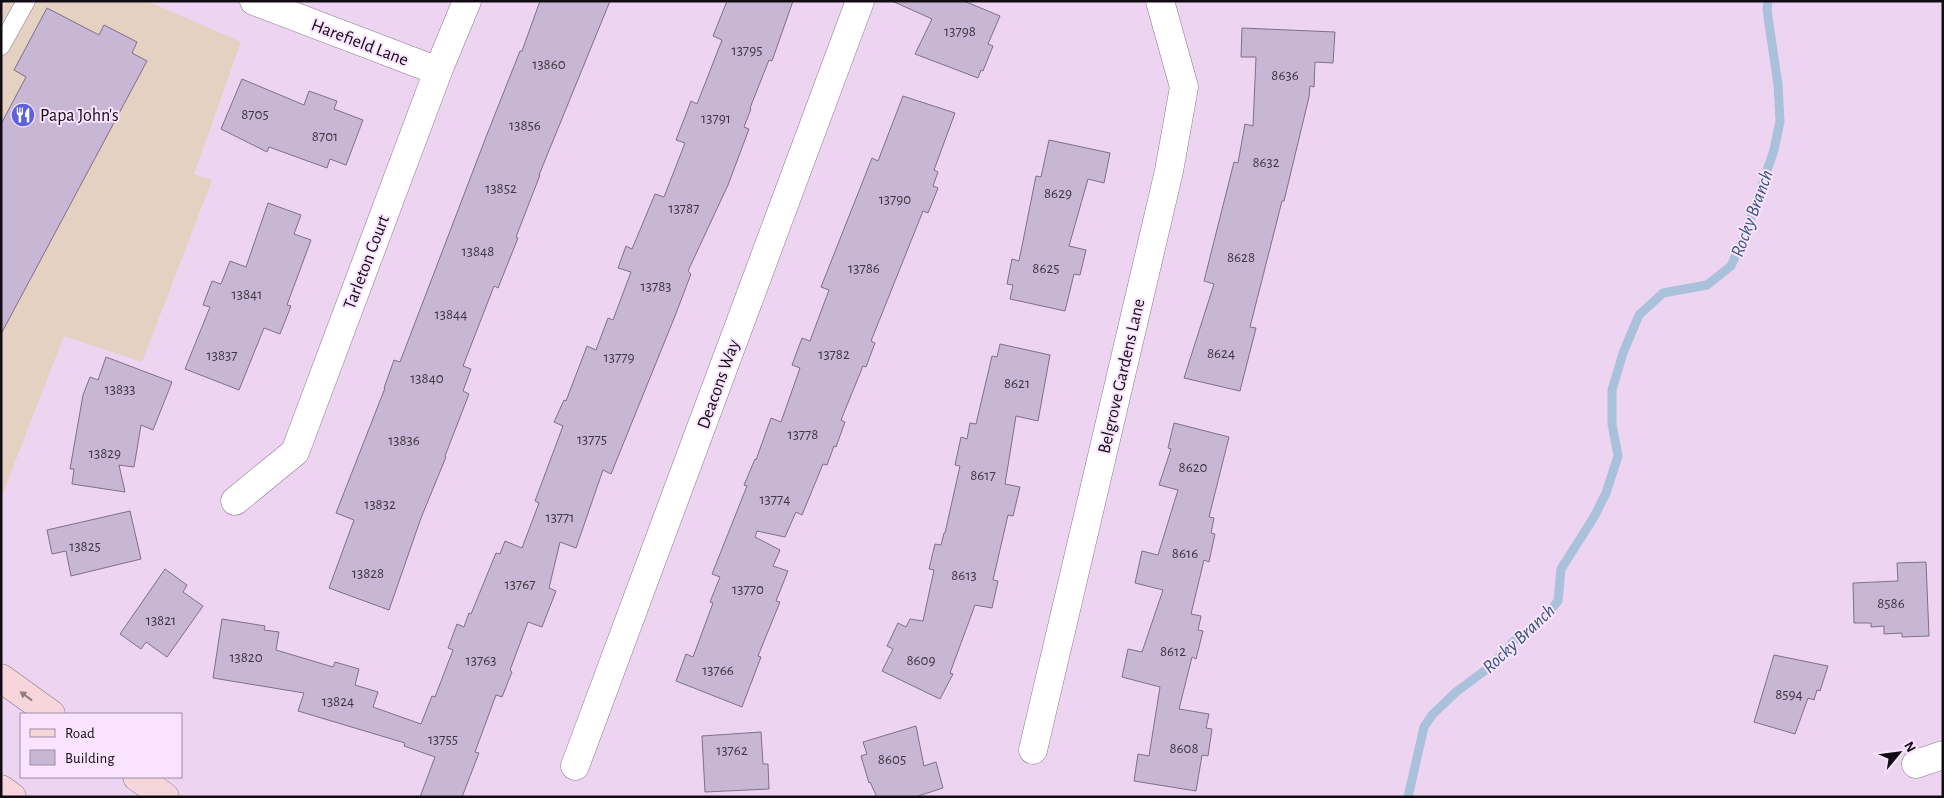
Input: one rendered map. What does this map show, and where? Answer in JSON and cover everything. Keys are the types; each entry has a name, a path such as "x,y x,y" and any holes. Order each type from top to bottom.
{"main road":[{"path":"1,678 50,713"},
{"path":"139,778 165,797"},
{"path":"1,789 12,797"}],"street":[{"name":"Harefield Lane","path":"254,1 438,71"},
{"name":"Tarleton Court","path":"234,501 295,452 438,71 467,1"},
{"name":"Deacons Way","path":"575,766 860,1"},
{"name":"Belgrove Gardens Lane","path":"1033,750 1169,171 1184,87 1160,1"},
{"path":"1916,764 1943,755"}],"lane":[{"path":"1,46 26,1"}],"shaded area":[{"path":"1,1 147,1 241,42 194,174 212,180 142,362 64,336 1,498"}],"building":[{"path":"540,1 610,1 539,175 516,237 518,238 498,288 494,286 463,366 471,369 463,391 469,394 421,518 389,610 329,588 354,520 336,513 385,388 394,360 400,362"},
{"path":"727,1 793,1 772,61 769,60 750,108 744,127 749,129 728,185 688,271 691,274 611,474 603,470 576,548 560,542 549,588 556,591 542,627 528,622 502,697 496,695 475,752 479,753 462,797 420,797 435,757 404,746 405,743 298,711 304,693 213,678 222,619 265,626 264,630 279,632 276,650 333,667 335,662 359,669 355,685 378,692 373,707 421,724 432,696 435,697 453,650 448,648 457,624 464,627 496,553 500,554 505,541 522,548 539,503 535,501 563,426 554,422 564,400 566,401 587,346 596,350 608,318 613,320 631,272 618,268 626,246 632,249 655,194 664,197 685,143 676,140 691,101 697,104 722,40 713,36"},
{"path":"892,1 964,1 1000,16 988,44 993,46 983,71 981,70 978,78 915,54 932,19"},
{"path":"47,8 99,35 104,25 137,42 132,53 147,61 1,334 1,124 26,77 14,70"},
{"path":"1242,28 1335,32 1333,63 1315,62 1314,87 1310,86 1284,201 1282,201 1250,327 1256,328 1240,391 1184,378 1214,284 1204,281 1234,162 1238,163 1245,124 1253,126 1256,57 1241,57"},
{"path":"242,79 304,105 309,91 337,101 334,109 363,120 346,165 330,159 327,168 269,147 267,152 221,129"},
{"path":"903,96 955,113 934,170 938,172 933,186 938,188 928,213 923,211 871,341 875,343 866,367 863,366 841,420 845,422 836,447 834,446 827,465 823,464 802,515 796,512 785,537 757,531 755,537 780,550 773,566 788,571 776,601 780,602 758,656 761,657 742,707 676,681 686,654 693,657 713,603 710,602 720,577 712,574 747,486 744,485 756,460 771,418 781,422 800,368 792,365 802,338 810,341 829,290 821,287 872,158 878,161"},
{"path":"1049,140 1110,153 1104,183 1088,179 1069,246 1086,250 1080,275 1074,274 1065,311 1010,299 1013,285 1007,284 1012,259 1019,261 1036,176 1041,177"},
{"path":"268,203 301,215 294,234 311,240 287,305 291,306 280,334 264,328 239,390 185,369 210,307 203,305 212,281 221,284 230,261 246,267"},
{"path":"1000,344 1050,355 1038,421 1016,416 1005,484 1020,487 1013,516 1008,515 993,580 998,581 992,608 975,605 950,673 953,674 940,699 882,671 893,649 887,646 898,623 906,627 910,619 923,621 934,570 929,569 935,544 941,545 945,533 960,466 955,465 961,437 967,439 970,423 976,424 992,356 997,357"},
{"path":"106,357 172,382 153,430 141,425 134,467 119,465 125,492 72,484 74,469 70,469 83,395 90,377 98,380"},
{"path":"1174,423 1229,437 1209,517 1214,518 1211,533 1215,534 1209,562 1204,560 1191,614 1201,616 1198,630 1203,631 1196,659 1192,657 1179,709 1209,714 1206,728 1212,729 1208,756 1202,755 1196,791 1134,781 1138,754 1149,756 1160,687 1122,677 1128,649 1142,652 1163,590 1135,583 1142,551 1158,555 1178,490 1159,485 1171,449 1168,448"},
{"path":"130,511 141,559 71,576 66,551 52,554 47,530"},
{"path":"1926,562 1929,636 1902,637 1902,633 1884,634 1884,626 1871,627 1871,623 1854,623 1853,583 1898,581 1897,563"},
{"path":"165,569 187,585 183,592 203,606 167,657 146,642 141,649 120,634"},
{"path":"1774,655 1828,666 1820,691 1817,690 1814,700 1808,698 1795,734 1754,722"},
{"path":"916,726 924,766 936,762 943,788 915,797 877,797 869,783 861,756 867,754 863,742"},
{"path":"761,732 763,764 768,764 769,789 705,792 702,736"}],"waterway":[{"name":"Rocky Branch","path":"1408,797 1424,727 1432,715 1456,692 1491,666 1514,641 1544,618 1558,601 1561,569 1594,517 1606,493 1618,456 1612,424 1612,390 1623,353 1639,315 1663,293 1707,285 1731,266 1745,235 1774,150 1780,121 1778,85 1767,10 1768,1"}],"place":[{"name":"Papa John's","path":"23,115"}]}
